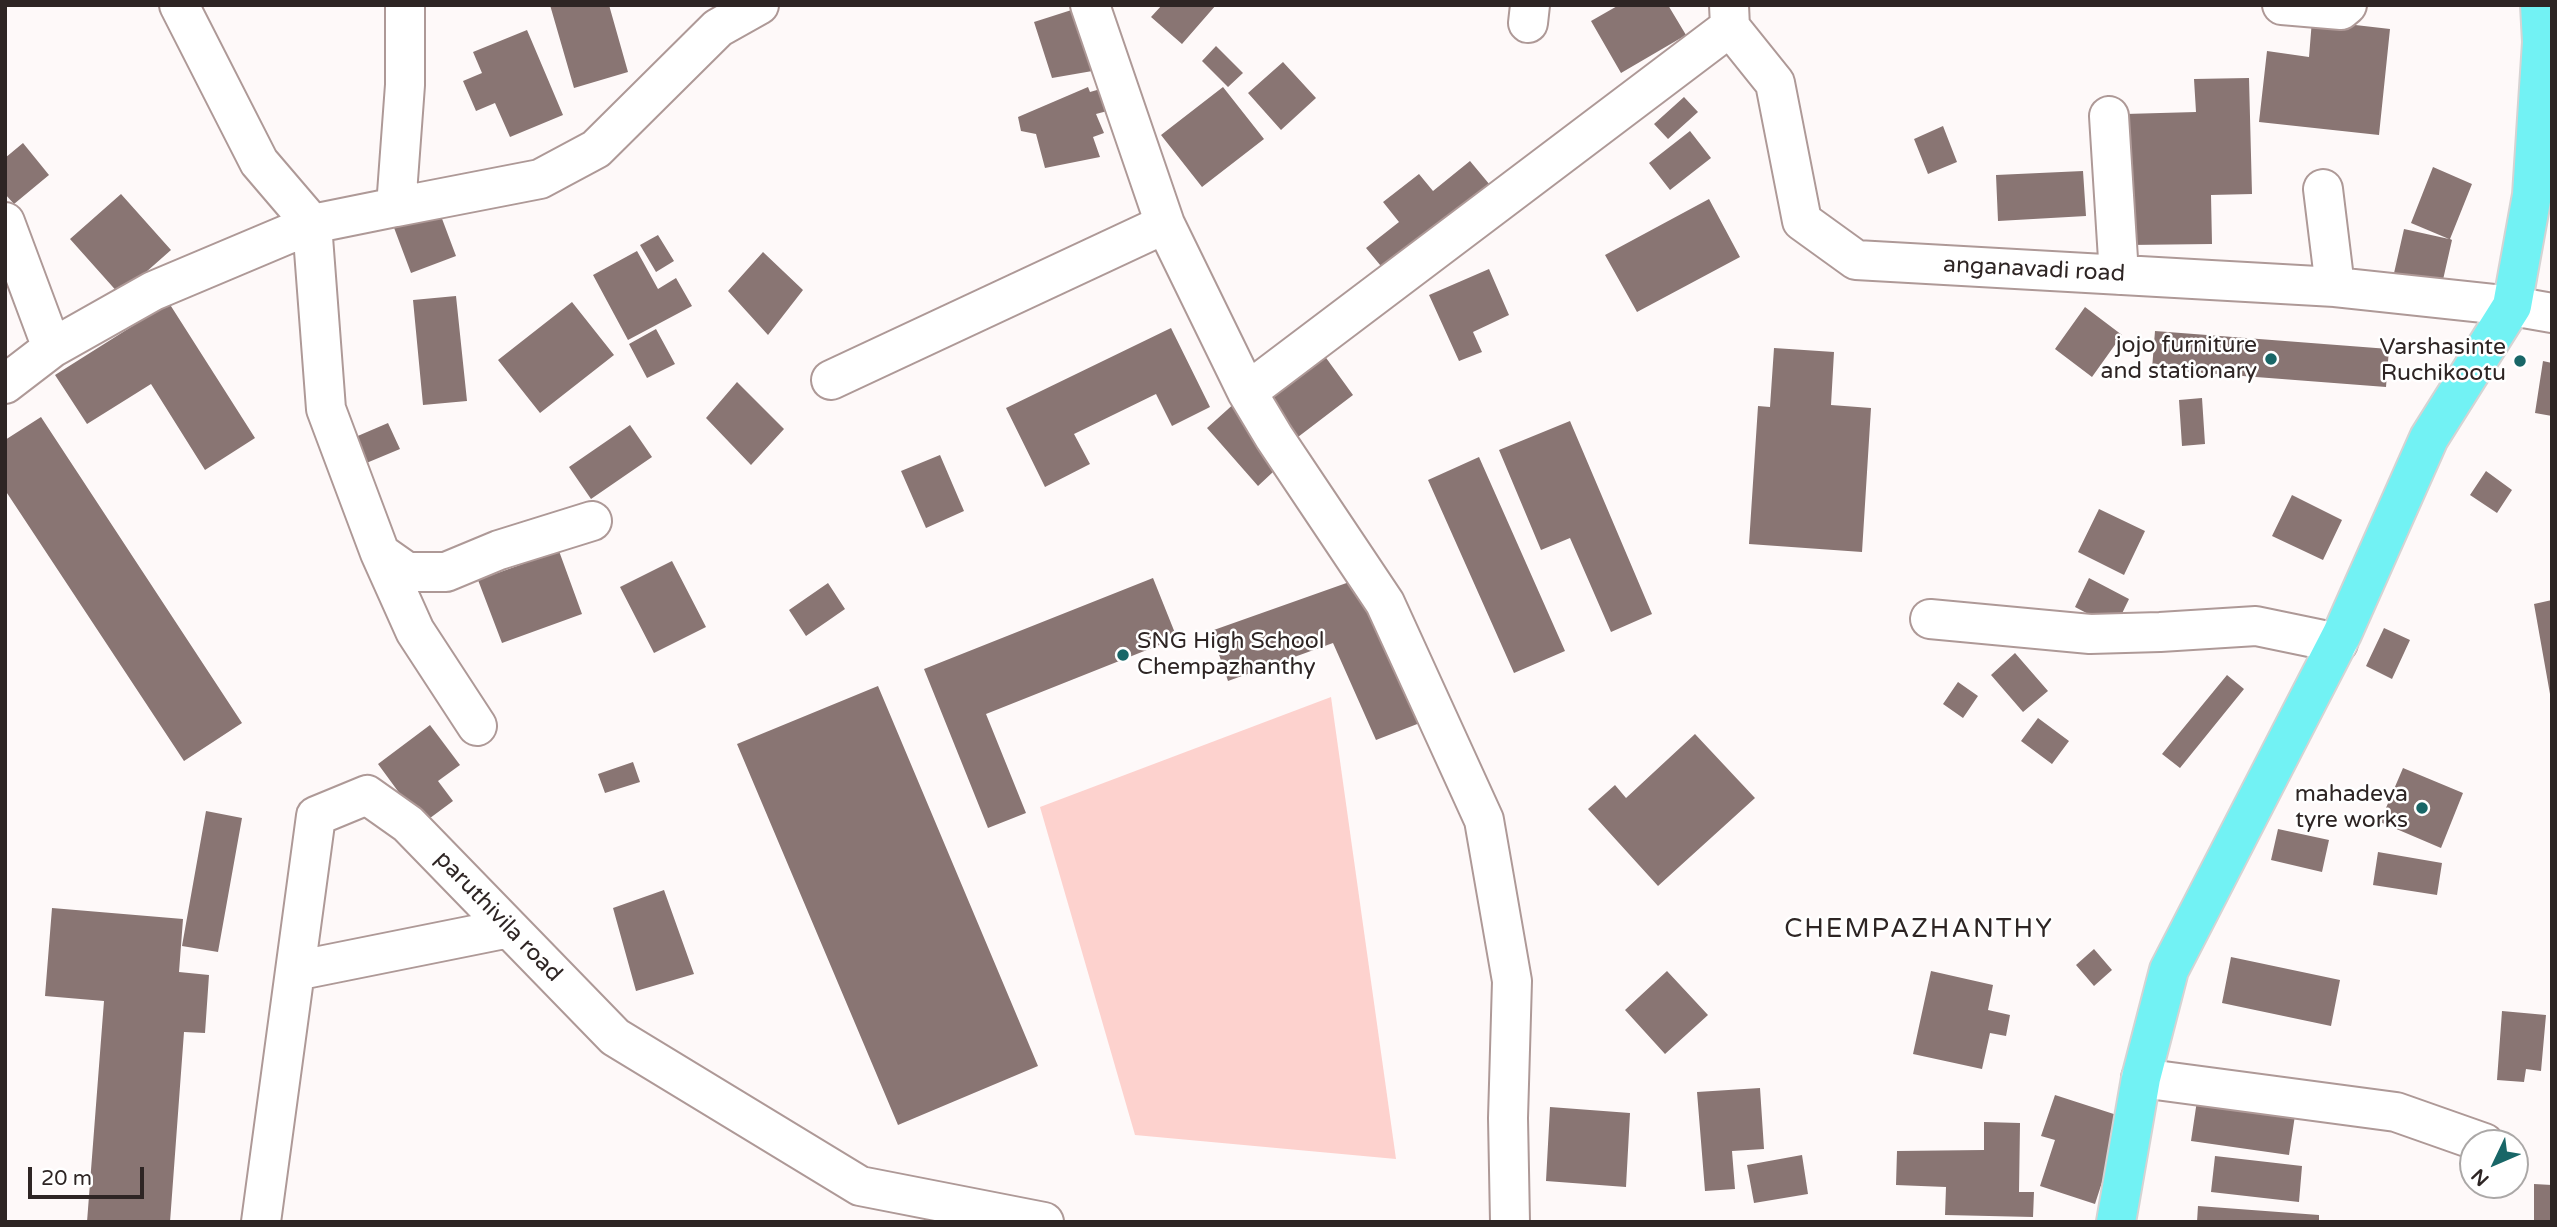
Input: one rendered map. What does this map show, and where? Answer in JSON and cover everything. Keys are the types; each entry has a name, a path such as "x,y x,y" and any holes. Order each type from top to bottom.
{"main road":[{"path":"2116,1222 2141,1078 2169,970 2338,643 2429,438 2512,306 2532,195 2542,43 2540,5"}],"street":[{"path":"178,5 259,162 312,224 326,409 380,553 415,631 477,726"},
{"path":"396,207 405,85 405,5"},
{"path":"5,384 52,348 153,291 312,224 540,179 596,149 718,27 759,5"},
{"path":"1090,5 1165,224 1247,392 1385,603 1484,820 1513,981 1508,1118 1510,1222"},
{"path":"2282,5 2341,10 2347,5"},
{"path":"1247,392 1729,16"},
{"name":"anganavadi road","path":"1729,16 1774,83 1802,221 1856,260 2335,287 2512,306 2552,313"},
{"path":"2109,116 2119,275"},
{"path":"2323,189 2335,287"},
{"path":"5,222 52,348"},
{"path":"831,380 1165,224"},
{"path":"380,553 407,572 446,572 499,550 592,521"},
{"path":"1930,619 2090,634 2256,626 2338,643"},
{"name":"paruthivila road","path":"261,1222 316,816 368,796 408,824 615,1037 860,1186 1044,1222"},
{"path":"295,971 509,928"},
{"path":"2141,1078 2396,1112 2459,1134"}],"shaded area":[{"path":"1331,697 1396,1159 1135,1135 1040,807"}],"building":[{"path":"550,5 609,5 628,72 574,88"},
{"path":"1162,5 1216,5 1182,44 1151,17"},
{"path":"1619,5 1668,5 1686,35 1621,73 1591,21"},
{"path":"1084,6 1104,69 1052,78 1034,22"},
{"path":"2312,20 2390,29 2379,135 2259,122 2267,51 2309,57"},
{"path":"527,30 563,115 510,137 495,103 476,111 463,81 482,73 473,52"},
{"path":"1216,46 1243,73 1228,87 1202,61"},
{"path":"1283,62 1316,98 1281,130 1248,93"},
{"path":"2249,78 2252,194 2211,195 2212,244 2129,245 2125,114 2196,112 2194,79"},
{"path":"1088,87 1090,92 1104,88 1111,110 1096,114 1104,133 1093,137 1100,157 1045,168 1036,134 1021,131 1018,117"},
{"path":"1223,87 1264,139 1202,187 1161,135"},
{"path":"1684,97 1698,112 1668,139 1654,124"},
{"path":"1943,126 1957,162 1928,174 1914,139"},
{"path":"1690,131 1711,158 1670,190 1649,163"},
{"path":"23,143 49,175 14,204 5,194 5,158"},
{"path":"1470,161 1495,191 1390,277 1366,248 1399,222 1383,202 1419,174 1433,191"},
{"path":"2433,167 2472,184 2450,239 2452,240 2440,293 2392,282 2404,229 2449,239 2411,223"},
{"path":"2083,171 2086,216 1998,221 1996,175"},
{"path":"121,194 171,250 120,295 70,239"},
{"path":"1709,199 1740,257 1637,312 1605,255"},
{"path":"438,208 456,256 411,273 393,225"},
{"path":"658,235 674,261 656,272 640,245"},
{"path":"637,251 658,289 676,278 692,306 628,340 593,275"},
{"path":"763,252 803,290 768,335 728,291"},
{"path":"1489,269 1509,315 1473,332 1482,352 1459,361 1429,295"},
{"path":"456,296 467,401 423,405 413,300"},
{"path":"572,302 614,355 540,413 498,360"},
{"path":"169,303 255,438 205,470 151,384 87,424 55,375"},
{"path":"2085,307 2122,335 2092,377 2055,349"},
{"path":"1171,328 1210,407 1172,426 1156,394 1074,434 1090,464 1045,487 1006,408"},
{"path":"656,329 675,364 647,378 629,344"},
{"name":"jojo furniture and stationary","path":"2155,331 2389,349 2386,387 2152,369"},
{"path":"1774,348 1834,352 1831,405 1871,408 1862,552 1749,544 1758,406 1770,407"},
{"path":"1324,355 1353,395 1298,437 1269,396"},
{"path":"2543,361 2552,363 2552,416 2535,413"},
{"path":"737,382 784,429 751,465 706,418"},
{"path":"2202,398 2205,444 2182,446 2179,400"},
{"path":"1237,401 1288,458 1258,486 1207,428"},
{"path":"41,417 242,723 184,761 5,490 5,440"},
{"path":"1570,421 1652,614 1611,632 1570,538 1541,550 1499,450"},
{"path":"388,423 400,449 364,464 353,438"},
{"path":"630,425 652,457 591,499 569,467"},
{"path":"940,455 964,511 926,528 901,471"},
{"path":"1479,457 1565,651 1514,673 1428,480"},
{"path":"2486,471 2512,490 2497,513 2470,495"},
{"path":"2292,495 2342,520 2323,560 2272,536"},
{"path":"2099,509 2145,531 2124,575 2078,552"},
{"path":"559,551 582,614 502,643 478,580"},
{"path":"672,561 706,627 654,653 620,587"},
{"path":"1153,578 1177,638 986,714 1026,813 988,828 924,669"},
{"path":"2089,578 2129,599 2115,628 2075,607"},
{"path":"1355,580 1425,721 1376,740 1333,643 1228,681 1211,631"},
{"path":"828,583 845,609 806,636 789,610"},
{"path":"2552,600 2552,694 2550,694 2534,604"},
{"path":"2384,628 2410,640 2392,679 2366,666"},
{"path":"2015,653 2048,691 2023,712 1991,675"},
{"path":"2227,675 2244,689 2180,768 2162,754"},
{"path":"1958,682 1978,696 1963,718 1943,704"},
{"path":"878,686 1038,1066 898,1125 737,744"},
{"path":"2038,718 2069,741 2052,764 2021,741"},
{"path":"430,725 460,765 438,781 453,801 422,824 378,764"},
{"path":"1695,734 1755,798 1658,886 1588,809 1615,785 1626,798"},
{"path":"633,762 640,782 605,793 598,774"},
{"name":"mahadeva tyre works","path":"2403,768 2463,793 2441,848 2380,822"},
{"path":"206,811 242,818 218,952 182,946"},
{"path":"2278,829 2329,840 2322,872 2271,860"},
{"path":"2378,852 2442,863 2437,895 2373,885"},
{"path":"664,890 694,974 636,991 613,908"},
{"path":"52,908 183,919 179,972 209,975 205,1033 184,1032 170,1222 87,1222 104,1001 45,996"},
{"path":"2094,949 2112,970 2094,986 2076,965"},
{"path":"2231,957 2340,980 2331,1026 2222,1003"},
{"path":"1667,971 1708,1015 1665,1054 1625,1010"},
{"path":"1931,971 1993,985 1988,1010 2010,1015 2006,1036 1990,1033 1982,1069 1913,1054"},
{"path":"2502,1011 2546,1015 2541,1071 2526,1069 2524,1082 2497,1080"},
{"path":"2199,1087 2297,1102 2289,1155 2191,1141"},
{"path":"1760,1088 1764,1149 1732,1151 1735,1189 1705,1191 1697,1092"},
{"path":"2055,1095 2123,1117 2095,1204 2040,1186 2055,1140 2041,1136"},
{"path":"1550,1107 1630,1113 1626,1187 1546,1181"},
{"path":"1984,1122 2020,1123 2019,1192 2034,1192 2033,1217 1945,1215 1946,1187 1896,1185 1897,1151 1984,1150"},
{"path":"1802,1155 1808,1194 1754,1203 1747,1165"},
{"path":"2215,1156 2302,1166 2299,1202 2211,1192"},
{"path":"2534,1184 2552,1185 2552,1222 2534,1222"},
{"path":"2198,1206 2319,1215 2319,1222 2197,1222"}],"place":[{"name":"jojo furniture and stationary","path":"2271,359"},
{"name":"Varshasinte Ruchikootu","path":"2520,361"},
{"name":"SNG High School Chempazhanthy","path":"1123,655"},
{"name":"mahadeva tyre works","path":"2422,808"}],"district":[{"name":"CHEMPAZHANTHY","path":"1919,930"}]}
